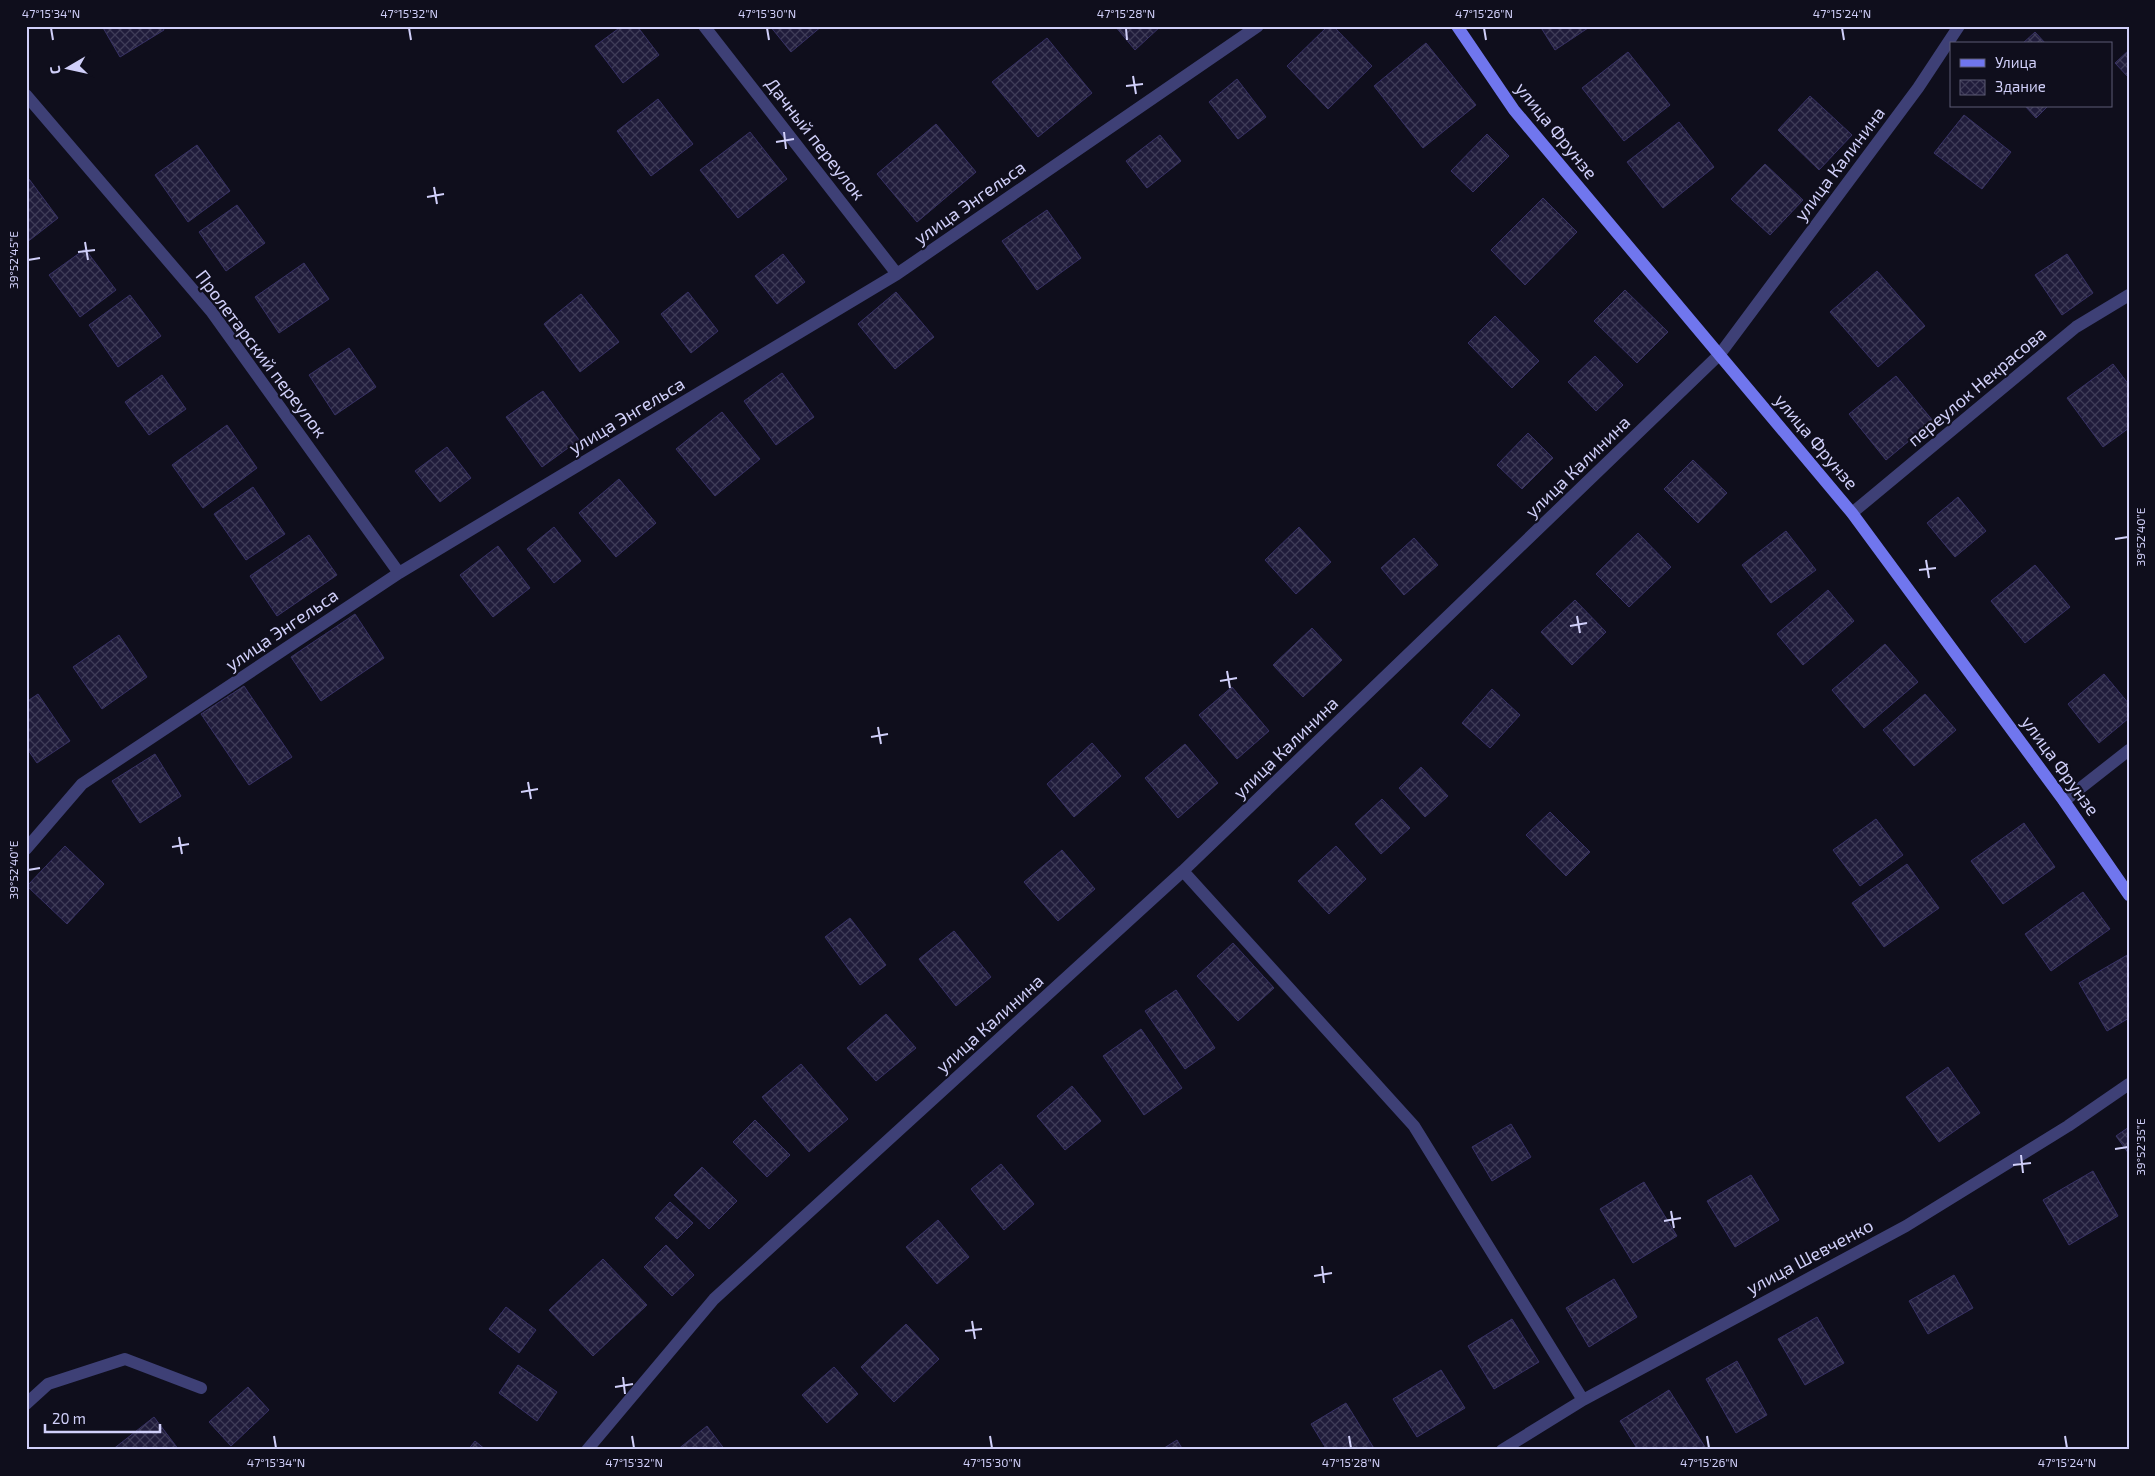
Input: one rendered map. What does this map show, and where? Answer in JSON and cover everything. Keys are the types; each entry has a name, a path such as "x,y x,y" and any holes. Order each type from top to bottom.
{"street":[{"name":"Дачный переулок","path":"704,26 898,274"},
{"name":"улица Энгельса","path":"26,849 82,784 399,573 898,274 1258,26"},
{"name":"улица Фрунзе","path":"1457,26 1514,110 1852,513 2064,801 2129,895"},
{"name":"улица Калинина","path":"587,1450 714,1299 1183,871 1720,354 1918,88 1959,26"},
{"name":"Пролетарский переулок","path":"26,96 211,311 399,573"},
{"name":"переулок Некрасова","path":"1852,513 2076,327 2129,295"},
{"path":"2064,801 2129,750"},
{"path":"1183,871 1414,1126 1583,1400"},
{"name":"улица Шевченко","path":"1502,1450 1583,1400 1906,1226 2068,1126 2129,1084"},
{"path":"26,1404 48,1384 124,1359 201,1388"}],"building":[{"path":"102,26 162,26 164,30 120,57"},
{"path":"622,26 637,26 659,55 623,83 595,46"},
{"path":"770,26 822,26 791,52"},
{"path":"1115,26 1161,26 1135,50"},
{"path":"1328,26 1333,26 1372,66 1328,109 1287,66"},
{"path":"1540,26 1591,26 1555,50"},
{"path":"2035,32 2044,42 2024,42"},
{"path":"1047,38 1092,93 1038,137 992,82"},
{"path":"1426,43 1476,105 1423,148 1374,86"},
{"path":"2129,50 2129,78 2115,63"},
{"path":"1628,52 1670,105 1624,141 1582,88"},
{"path":"1237,79 1266,117 1238,139 1209,102"},
{"path":"1810,96 1852,135 1819,170 1778,130"},
{"path":"658,99 693,144 651,176 617,131"},
{"path":"2027,108 2046,108 2036,118"},
{"path":"1964,115 2011,152 1982,189 1934,153"},
{"path":"1679,122 1714,167 1663,208 1627,162"},
{"path":"936,124 976,172 917,222 877,174"},
{"path":"750,132 787,179 738,218 700,170"},
{"path":"1487,134 1509,156 1473,192 1451,171"},
{"path":"1160,135 1181,161 1147,188 1126,161"},
{"path":"197,145 230,191 188,222 155,175"},
{"path":"1765,164 1803,200 1770,235 1731,199"},
{"path":"29,179 58,218 26,243 26,181"},
{"path":"1543,198 1577,232 1525,285 1491,250"},
{"path":"237,205 265,243 226,271 199,232"},
{"path":"1047,210 1081,258 1037,290 1002,241"},
{"path":"85,249 116,290 80,317 49,275"},
{"path":"783,254 805,282 777,304 755,276"},
{"path":"2067,254 2093,293 2062,315 2035,275"},
{"path":"304,263 329,299 279,333 255,297"},
{"path":"1877,271 1925,326 1878,367 1830,312"},
{"path":"1625,290 1668,332 1637,363 1594,321"},
{"path":"688,292 718,331 691,353 661,314"},
{"path":"896,292 934,337 895,369 858,324"},
{"path":"581,294 619,342 580,372 544,324"},
{"path":"130,295 161,336 118,367 89,325"},
{"path":"1495,316 1539,361 1512,388 1468,343"},
{"path":"349,348 376,387 335,415 309,375"},
{"path":"1595,356 1623,385 1596,411 1568,382"},
{"path":"2113,364 2129,385 2129,428 2103,447 2067,398"},
{"path":"782,373 814,417 776,445 744,401"},
{"path":"162,375 186,409 149,435 125,402"},
{"path":"1896,376 1933,421 1886,460 1849,414"},
{"path":"543,391 579,440 542,467 506,417"},
{"path":"722,412 760,459 715,496 676,449"},
{"path":"227,425 257,468 203,508 172,465"},
{"path":"1528,433 1553,458 1522,489 1497,465"},
{"path":"447,447 471,478 440,502 415,471"},
{"path":"1693,460 1727,493 1698,523 1664,489"},
{"path":"619,479 656,523 616,557 579,513"},
{"path":"253,487 285,534 246,560 214,514"},
{"path":"1958,497 1986,531 1955,557 1927,523"},
{"path":"554,527 581,561 554,583 527,549"},
{"path":"1299,527 1331,562 1296,594 1265,560"},
{"path":"1786,531 1816,570 1771,603 1742,565"},
{"path":"1638,533 1671,567 1629,607 1596,574"},
{"path":"309,535 337,575 277,616 250,576"},
{"path":"1414,538 1438,565 1404,595 1381,568"},
{"path":"498,546 530,588 493,617 460,575"},
{"path":"2035,565 2070,607 2025,643 1991,601"},
{"path":"1828,590 1854,621 1803,665 1777,634"},
{"path":"1575,600 1606,632 1572,665 1541,632"},
{"path":"355,614 384,658 321,701 291,657"},
{"path":"1312,628 1342,660 1303,697 1273,665"},
{"path":"119,635 147,677 102,709 73,667"},
{"path":"1885,644 1918,682 1864,728 1832,690"},
{"path":"2104,674 2129,704 2129,718 2099,743 2068,704"},
{"path":"244,686 292,757 249,785 201,714"},
{"path":"1232,687 1269,731 1237,759 1199,715"},
{"path":"1492,689 1520,715 1490,748 1462,723"},
{"path":"38,694 70,741 37,763 26,747 26,702"},
{"path":"1925,694 1956,730 1914,766 1883,730"},
{"path":"1092,743 1121,776 1074,817 1047,784"},
{"path":"1185,744 1218,783 1178,818 1145,778"},
{"path":"155,754 181,796 140,823 112,781"},
{"path":"1421,767 1448,796 1425,817 1399,788"},
{"path":"1382,799 1410,828 1381,854 1355,824"},
{"path":"1550,812 1590,852 1566,876 1526,835"},
{"path":"1876,819 1903,855 1860,886 1833,850"},
{"path":"2024,823 2055,867 2003,904 1971,861"},
{"path":"65,846 104,884 67,924 27,886"},
{"path":"1336,846 1366,879 1329,914 1298,881"},
{"path":"1062,850 1095,889 1058,921 1024,882"},
{"path":"1907,864 1939,908 1884,947 1852,903"},
{"path":"2083,892 2110,929 2051,971 2025,934"},
{"path":"850,918 886,965 860,985 825,937"},
{"path":"954,931 991,977 956,1006 919,959"},
{"path":"1233,943 1274,988 1238,1021 1197,976"},
{"path":"2129,954 2129,1018 2107,1031 2079,983"},
{"path":"1176,990 1215,1048 1185,1069 1145,1011"},
{"path":"886,1014 916,1048 876,1081 847,1048"},
{"path":"1141,1029 1182,1088 1144,1115 1103,1056"},
{"path":"801,1064 848,1119 809,1152 762,1097"},
{"path":"1948,1067 1980,1113 1939,1142 1906,1097"},
{"path":"1072,1086 1101,1121 1065,1150 1037,1116"},
{"path":"755,1120 790,1155 767,1177 733,1142"},
{"path":"1511,1124 1531,1157 1492,1181 1472,1147"},
{"path":"2129,1127 2129,1154 2116,1136"},
{"path":"1001,1164 1034,1204 1004,1230 971,1189"},
{"path":"702,1167 737,1201 709,1229 674,1195"},
{"path":"2093,1171 2118,1216 2069,1245 2043,1200"},
{"path":"1751,1175 1779,1220 1735,1247 1707,1201"},
{"path":"1644,1182 1677,1236 1633,1263 1600,1209"},
{"path":"670,1202 693,1223 677,1239 655,1218"},
{"path":"938,1220 969,1257 937,1284 906,1247"},
{"path":"666,1245 694,1275 672,1296 644,1267"},
{"path":"603,1259 647,1305 593,1356 549,1310"},
{"path":"1954,1275 1973,1308 1928,1334 1909,1301"},
{"path":"1614,1279 1637,1317 1589,1347 1566,1308"},
{"path":"506,1307 536,1330 519,1353 489,1329"},
{"path":"1817,1317 1844,1363 1805,1385 1778,1339"},
{"path":"1512,1319 1539,1362 1494,1389 1468,1346"},
{"path":"906,1324 939,1359 894,1402 861,1367"},
{"path":"1737,1361 1767,1415 1736,1433 1706,1379"},
{"path":"518,1365 557,1392 537,1421 499,1393"},
{"path":"834,1367 858,1394 827,1423 802,1395"},
{"path":"1441,1370 1465,1408 1417,1437 1393,1399"},
{"path":"248,1387 269,1410 231,1446 209,1422"},
{"path":"1669,1390 1707,1450 1638,1450 1620,1421"},
{"path":"1346,1403 1375,1450 1327,1450 1311,1424"},
{"path":"154,1417 179,1450 112,1450"},
{"path":"707,1426 725,1450 677,1450"},
{"path":"1177,1440 1183,1450 1161,1450"},
{"path":"475,1441 486,1450 468,1450"}]}
